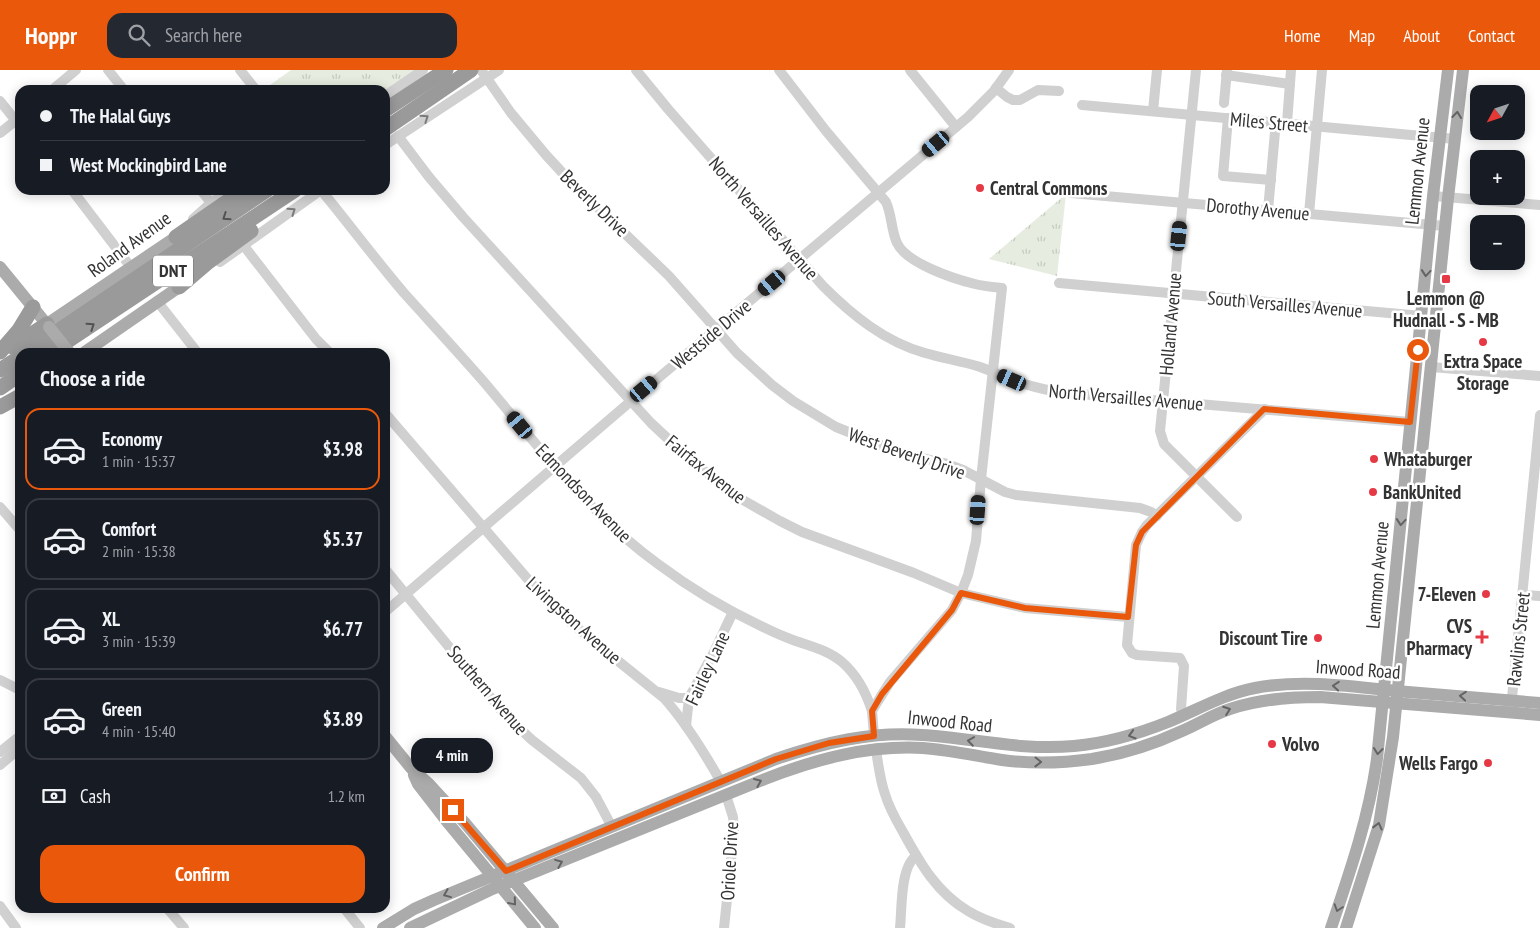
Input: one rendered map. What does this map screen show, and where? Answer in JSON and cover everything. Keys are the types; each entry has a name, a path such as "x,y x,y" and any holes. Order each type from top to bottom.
{"highway":[{"path":"390,107 446,70"},
{"path":"392,133 481,73"},
{"path":"176,237 237,195"},
{"name":"DNT","path":"33,348 260,195"},
{"name":"DNT","path":"57,348 287,195"},
{"path":"179,287 207,262 250,232 294,195"},
{"path":"0,353 19,330 33,307"},
{"path":"0,353 48,325"},
{"path":"0,370 15,360"},
{"path":"0,388 15,378"},
{"path":"0,408 15,399"}],"main road":[{"name":"Lemmon Avenue","path":"1346,928 1378,825 1384,696 1430,225 1448,70"},
{"name":"Lemmon Avenue","path":"1332,928 1366,815 1382,770 1397,704 1462,70"},
{"name":"Roland Avenue","path":"48,325 130,266 176,237"},
{"path":"0,267 67,348"},
{"path":"91,348 179,287"},
{"path":"33,307 51,310 77,304"},
{"path":"1422,316 1436,318"},
{"path":"1416,366 1431,367"},
{"path":"1410,422 1425,424"},
{"path":"1397,558 1412,560"},
{"path":"1393,606 1407,606"},
{"name":"Inwood Road","path":"510,876 612,827 721,782 806,749 862,736 891,734 921,735 1008,746 1072,746 1113,740 1146,730 1224,696 1258,687 1290,684 1314,684 1384,696 1397,704 1511,707 1540,703"},
{"path":"1258,687 1260,700"},
{"name":"Inwood Road","path":"383,928 434,900 510,876 808,763 870,750 925,748 1003,760 1034,762 1076,760 1116,754 1146,745 1183,731 1222,712 1260,700 1294,697 1384,696 1398,691 1511,707 1540,715"},
{"path":"1181,716 1183,731"},
{"path":"870,750 891,734"},
{"path":"870,750 874,736"},
{"path":"1113,740 1116,754"},
{"path":"390,742 412,768 465,823 553,928"},
{"path":"412,768 418,784 535,928"},
{"path":"721,782 726,795"},
{"path":"1351,868 1364,873"},
{"name":"Inwood Road","path":"410,928 496,881"}],"street":[{"path":"58,85 76,70"},
{"path":"108,70 120,85"},
{"path":"240,70 252,85"},
{"path":"390,93 423,70"},
{"path":"481,73 499,70"},
{"name":"North Versailles Avenue","path":"636,70 800,260 842,304 883,335 902,345 924,353 977,366 1041,389 1410,422"},
{"path":"779,70 826,131 886,202 897,243 902,250 932,268 956,278 977,285 1002,288 976,541 968,574 952,610 890,682 872,711"},
{"path":"910,70 956,127"},
{"name":"Westside Drive","path":"390,608 630,401 717,330 956,127 980,106 1009,70"},
{"path":"1153,111 1157,70"},
{"name":"Holland Avenue","path":"1196,70 1160,431 1164,444 1237,518"},
{"path":"1287,123 1291,70"},
{"path":"1309,214 1322,70"},
{"name":"Beverly Drive","path":"481,73 520,125 546,155 569,180 669,276 717,330"},
{"path":"1224,103 1227,73 1290,84"},
{"path":"996,88 1013,100 1020,100 1038,90 1059,91"},
{"path":"0,101 15,117"},
{"name":"Miles Street","path":"1082,105 1455,138"},
{"path":"1228,118 1223,176 1271,180"},
{"path":"0,133 15,124"},
{"path":"1268,210 1275,132"},
{"name":"Fairfax Avenue","path":"392,133 463,217 630,401 668,440 720,484 760,510 802,532 914,573 961,593 1025,608 1128,617"},
{"name":"Dorothy Avenue","path":"1071,194 1445,226"},
{"path":"76,195 130,266"},
{"path":"205,195 211,203"},
{"name":"Roland Avenue","path":"176,237 200,212 223,195"},
{"path":"179,287 244,246 314,195"},
{"name":"Edmondson Avenue","path":"325,195 404,292 589,504 637,548 691,587 759,625 835,656 846,666 860,684 872,711 874,736"},
{"path":"1433,196 1540,205"},
{"path":"244,246 325,348"},
{"name":"South Versailles Avenue","path":"1059,283 1422,316"},
{"path":"157,301 193,348"},
{"name":"West Beverly Drive","path":"717,330 754,370 772,385 793,401 836,428 900,453 951,466 1005,492 1016,495 1140,508 1157,516"},
{"path":"1431,367 1540,376"},
{"path":"1181,716 1183,661 1180,658 1137,655 1132,653 1127,645 1128,617 1136,545 1142,532 1157,516 1264,409"},
{"name":"Rawlins Street","path":"1511,707 1522,595 1536,487 1540,415"},
{"name":"Livingston Avenue","path":"390,419 517,569 554,609 656,690 675,710 699,744 721,782"},
{"path":"0,507 15,524"},
{"name":"Southern Avenue","path":"390,576 505,715 532,740 581,778 596,797 612,827"},
{"path":"1522,595 1540,596"},
{"name":"Fairley Lane","path":"686,726 690,698 733,612"},
{"path":"0,680 15,688"},
{"path":"656,690 679,698 690,698"},
{"path":"0,752 15,740"},
{"path":"870,750 891,810 928,875 951,900 968,911 984,920 1010,928"},
{"path":"0,765 15,752"},
{"name":"Oriole Drive","path":"724,928 734,832 733,817 726,795"},
{"path":"900,928 906,874 910,860 916,856"},
{"path":"0,906 16,928"},
{"path":"171,913 184,928"},
{"path":"348,913 360,928"}],"green space":[{"path":"291,70 415,70 390,87 390,85 270,85"},
{"path":"1066,194 1057,276 989,259"}],"place":[{"name":"Central Commons","path":"980,188"},
{"name":"Lemmon @ Hudnall - S - MB","path":"1446,279"},
{"name":"Extra Space Storage","path":"1483,342"},
{"name":"Whataburger","path":"1374,459"},
{"name":"BankUnited","path":"1373,492"},
{"name":"7-Eleven","path":"1486,594"},
{"name":"CVS Pharmacy","path":"1482,637"},
{"name":"Discount Tire","path":"1318,638"},
{"name":"Volvo","path":"1272,744"},
{"name":"Wells Fargo","path":"1488,763"}],"route":[{"path":"453,810 506,871 776,759 829,743 862,736 874,736 872,711 882,694 890,682 952,610 961,593 1025,608 1128,617 1136,545 1142,532 1264,409 1410,422 1418,350"}]}
